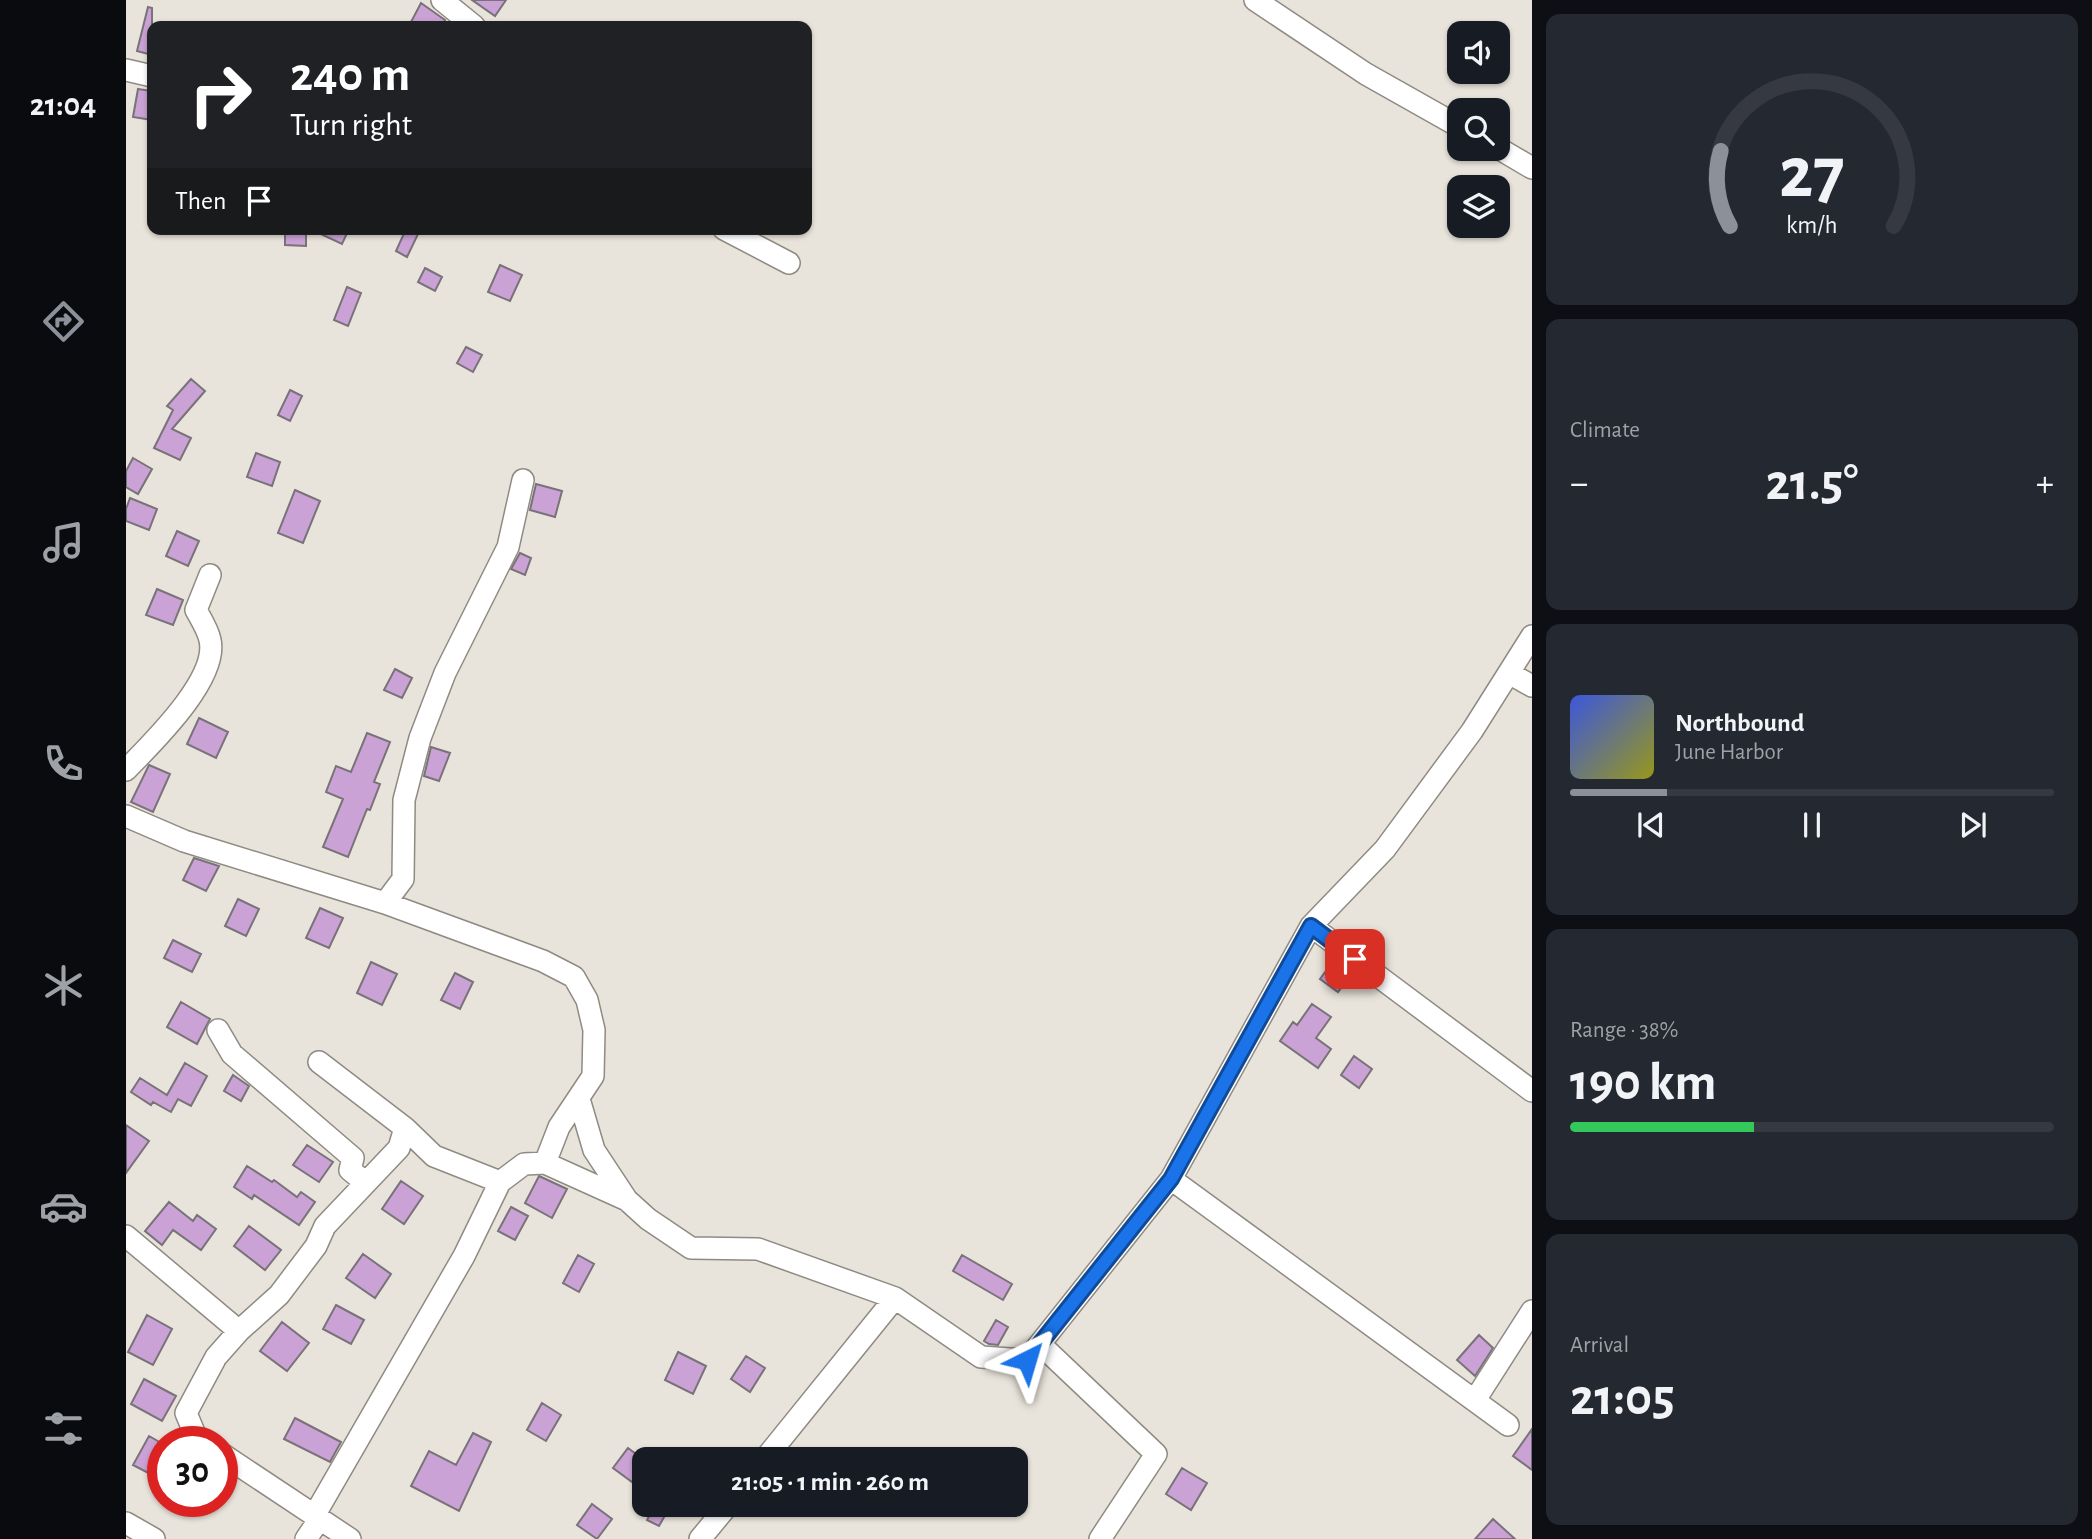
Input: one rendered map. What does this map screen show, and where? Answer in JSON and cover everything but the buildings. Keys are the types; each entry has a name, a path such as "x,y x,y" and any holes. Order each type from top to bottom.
{"street":[{"path":"442,0 468,21"},
{"path":"1255,0 1366,74 1447,120"},
{"path":"126,71 147,75"},
{"path":"1510,155 1532,168"},
{"path":"735,235 789,263"},
{"path":"384,903 403,879 404,800 420,738 445,673 508,547 523,480"},
{"path":"126,770 193,696 210,654 210,640 197,610 210,575"},
{"path":"579,1098 594,1150 627,1200 648,1219 691,1248 758,1250 895,1298 981,1356 1027,1360 1171,1179 1311,926 1385,849 1472,731 1532,636"},
{"path":"1509,673 1532,686"},
{"path":"126,816 184,841 384,903 543,961 574,977 587,1000 594,1030 593,1076 559,1127 545,1163"},
{"path":"1311,926 1532,1091"},
{"path":"218,1030 232,1055 353,1158 350,1170 366,1183"},
{"path":"319,1062 405,1128 434,1156 499,1182"},
{"path":"192,1426 186,1413 216,1357 239,1331 279,1295 316,1246 326,1226 399,1148 405,1128"},
{"path":"306,1539 464,1256 499,1182 524,1164 545,1163 627,1200"},
{"path":"1171,1179 1508,1425"},
{"path":"126,1236 239,1331"},
{"path":"775,1447 895,1298"},
{"path":"1475,1400 1532,1311"},
{"path":"1041,1345 1156,1454 1100,1539"},
{"path":"238,1465 350,1539"},
{"path":"700,1539 718,1517"},
{"path":"126,1522 154,1539"}],"route":[{"path":"1027,1360 1171,1179 1311,926 1355,959"}]}
